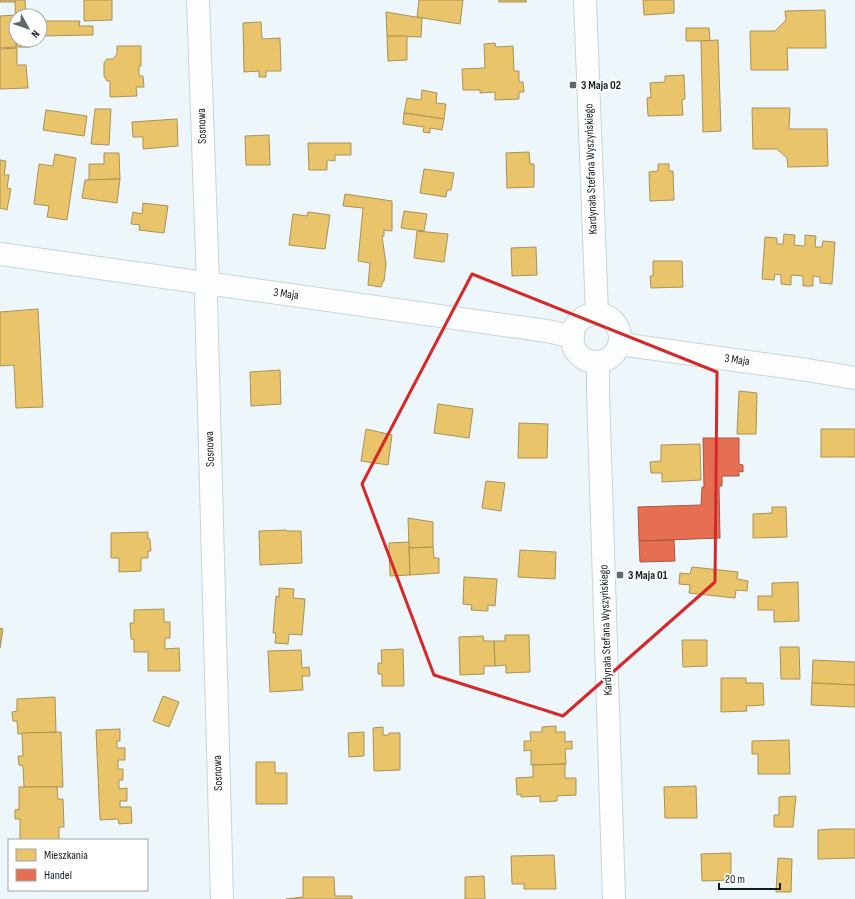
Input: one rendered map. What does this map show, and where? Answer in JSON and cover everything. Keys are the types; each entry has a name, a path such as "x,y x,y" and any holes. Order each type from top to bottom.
{"street":[{"name":"Sosnowa","path":"198,0 208,283 206,298 222,899"},
{"name":"Kardynała Stefana Wyszyńskiego","path":"585,0 597,314"},
{"name":"3 Maja","path":"0,254 547,330 572,337"},
{"path":"597,314 604,315 616,324 619,331 620,344 609,358 598,362 588,360 576,351 572,337 578,323 583,318 597,314"},
{"name":"3 Maja","path":"620,344 855,378"},
{"name":"Kardynała Stefana Wyszyńskiego","path":"598,362 614,899"}],"highlighted area":[{"path":"472,274 717,372 715,582 563,716 434,675 362,484"}],"building: Mieszkania":[{"path":"0,0 15,0 15,2 0,2"},
{"path":"15,0 25,0 26,8 15,8"},
{"path":"84,0 112,0 112,20 84,21"},
{"path":"419,0 463,0 460,24 417,17"},
{"path":"499,0 526,0 526,2 499,2"},
{"path":"643,0 674,0 674,13 644,15"},
{"path":"825,10 826,48 787,48 788,70 751,70 750,31 775,31 786,20 785,11"},
{"path":"386,12 422,18 421,37 387,36"},
{"path":"0,16 8,16 8,48 0,48"},
{"path":"48,21 80,21 79,26 93,26 93,35 48,36"},
{"path":"261,22 262,39 280,38 281,71 266,71 266,77 259,77 259,71 244,72 243,23"},
{"path":"686,28 709,28 710,41 686,41"},
{"path":"387,36 407,36 407,60 388,61"},
{"path":"718,40 721,131 703,132 701,41"},
{"path":"495,43 496,47 513,46 514,71 519,71 519,82 523,82 524,92 519,92 519,99 495,100 495,92 480,93 480,90 463,90 462,69 485,68 484,44"},
{"path":"117,46 141,46 141,66 139,66 139,76 143,76 144,87 136,87 137,96 110,97 110,81 107,81 104,76 104,63 107,59 113,59 117,54"},
{"path":"17,48 17,65 26,65 28,88 0,89 0,49"},
{"path":"684,75 685,99 682,100 683,115 648,116 647,98 651,97 650,83 665,82 665,76"},
{"path":"422,90 437,93 436,103 446,104 444,119 404,113 407,98 421,100"},
{"path":"752,108 790,108 789,129 827,129 828,166 788,167 787,158 777,149 753,149"},
{"path":"95,109 111,109 109,145 91,144"},
{"path":"46,110 87,116 84,136 43,130"},
{"path":"404,113 444,119 442,130 430,128 430,133 423,132 424,127 403,124"},
{"path":"177,119 178,146 143,149 143,137 133,137 132,122"},
{"path":"269,135 270,165 246,165 245,136"},
{"path":"308,143 351,143 351,155 335,155 335,161 327,160 327,170 309,170"},
{"path":"529,152 530,164 534,164 534,187 507,188 506,153"},
{"path":"104,153 119,153 120,179 89,180 89,164 104,164"},
{"path":"55,154 76,158 67,220 47,217 49,206 34,204 39,164 53,166"},
{"path":"0,160 6,161 4,175 9,175 7,188 11,189 7,210 0,208"},
{"path":"658,164 669,164 669,171 673,171 674,200 650,201 649,172 658,171"},
{"path":"424,169 454,173 451,190 447,190 446,197 420,193"},
{"path":"120,179 117,203 82,198 85,180"},
{"path":"345,194 392,201 392,231 384,230 384,236 382,236 386,264 384,281 381,287 368,285 370,263 358,261 363,208 343,206"},
{"path":"143,203 168,206 164,233 139,230 140,225 131,224 133,212 142,214"},
{"path":"404,211 427,214 424,231 401,228"},
{"path":"308,212 330,215 325,249 289,245 293,214 307,216"},
{"path":"417,231 448,234 444,262 414,258"},
{"path":"784,234 795,235 794,245 805,246 805,235 816,236 815,247 822,247 823,241 835,242 832,284 820,283 820,277 813,276 813,286 803,286 803,276 791,275 791,285 781,284 781,275 775,274 774,280 762,279 765,237 777,238 777,244 783,244"},
{"path":"536,247 537,275 512,276 511,248"},
{"path":"653,261 682,261 683,287 651,288 650,276 653,276"},
{"path":"38,309 43,407 16,408 14,365 0,366 0,312"},
{"path":"280,370 281,404 251,406 250,372"},
{"path":"739,391 757,393 756,434 737,434"},
{"path":"438,404 473,409 469,438 434,433"},
{"path":"519,423 548,424 547,458 518,458"},
{"path":"366,429 392,435 388,465 361,461"},
{"path":"821,429 855,429 855,457 821,457"},
{"path":"700,444 701,480 662,482 662,473 651,473 650,462 661,461 661,445"},
{"path":"486,481 505,483 501,511 482,508"},
{"path":"772,507 786,507 787,537 753,538 753,514 772,513"},
{"path":"408,518 433,522 433,547 409,548"},
{"path":"259,531 301,531 302,563 260,565"},
{"path":"148,532 151,551 148,551 148,558 141,558 141,571 119,572 119,558 111,558 111,533"},
{"path":"409,542 410,575 390,576 389,543"},
{"path":"433,547 434,558 439,558 439,573 410,575 409,548"},
{"path":"520,550 556,552 555,579 518,577"},
{"path":"692,567 738,572 737,579 748,581 747,591 736,590 735,598 689,593 690,585 679,584 680,573 690,574"},
{"path":"464,577 497,579 495,606 488,605 488,611 471,610 472,605 463,604"},
{"path":"798,582 799,621 774,622 774,610 758,610 758,596 772,596 772,583"},
{"path":"279,588 294,589 293,598 305,599 302,635 289,634 288,644 275,643 276,633 273,633 276,596 279,597"},
{"path":"164,609 164,622 170,622 170,638 165,638 165,649 179,648 180,671 148,671 148,652 134,652 134,639 131,639 130,623 134,623 134,610"},
{"path":"0,628 3,629 0,648"},
{"path":"505,635 529,635 530,672 506,673 506,665 495,666 494,641 505,641"},
{"path":"483,636 484,641 494,641 495,666 484,666 484,674 460,675 459,637"},
{"path":"682,640 707,640 707,666 683,667"},
{"path":"780,647 799,647 800,679 781,679"},
{"path":"403,649 404,686 382,686 382,674 378,674 378,663 382,663 381,650"},
{"path":"301,650 302,668 309,667 310,676 302,676 303,690 270,692 268,651"},
{"path":"813,660 855,662 855,685 812,683"},
{"path":"721,678 746,678 746,683 763,683 764,705 746,706 747,711 721,712"},
{"path":"812,683 855,685 855,707 811,705"},
{"path":"163,696 179,702 169,727 153,721"},
{"path":"55,697 56,732 18,734 17,721 13,721 12,712 17,711 17,699"},
{"path":"556,726 556,732 565,732 565,742 572,741 572,749 565,749 566,764 531,765 531,750 524,751 524,741 531,741 530,732 542,732 542,727"},
{"path":"383,727 383,735 389,735 389,733 400,733 400,770 374,771 373,728"},
{"path":"120,729 120,741 117,741 117,748 125,748 125,760 118,760 118,769 123,769 123,780 119,780 119,789 127,788 127,801 120,801 120,807 131,807 132,823 119,824 118,819 100,820 96,730"},
{"path":"61,732 63,787 24,787 23,766 19,765 18,756 23,756 22,733"},
{"path":"364,732 364,756 349,757 348,733"},
{"path":"789,740 790,774 758,774 758,754 752,754 752,741"},
{"path":"256,762 275,762 275,773 287,773 287,804 256,804"},
{"path":"565,764 565,778 576,778 576,795 557,796 557,801 540,802 540,796 521,797 521,794 517,795 516,778 533,777 533,765"},
{"path":"696,786 697,818 665,818 664,787"},
{"path":"19,787 57,787 58,799 63,799 64,827 59,827 59,839 20,839 20,819 15,819 15,810 19,809"},
{"path":"796,796 793,827 774,827 774,815 779,815 779,797"},
{"path":"855,829 855,858 818,859 818,830"},
{"path":"731,853 731,880 702,881 701,854"},
{"path":"554,855 556,889 524,889 524,884 512,884 511,856"},
{"path":"778,858 792,859 791,892 776,892"},
{"path":"484,876 485,899 465,899 465,877"},
{"path":"303,877 334,877 335,896 352,896 352,899 286,899 303,897"}],"building: Handel":[{"path":"703,438 739,438 739,464 743,465 743,472 739,471 739,476 722,476 722,486 719,486 720,538 639,541 638,507 701,505 702,487 704,487"},
{"path":"674,540 675,561 640,562 639,541"}],"place":[{"name":"3 Maja 02","path":"573,85"},
{"name":"3 Maja 01","path":"620,575"}]}
